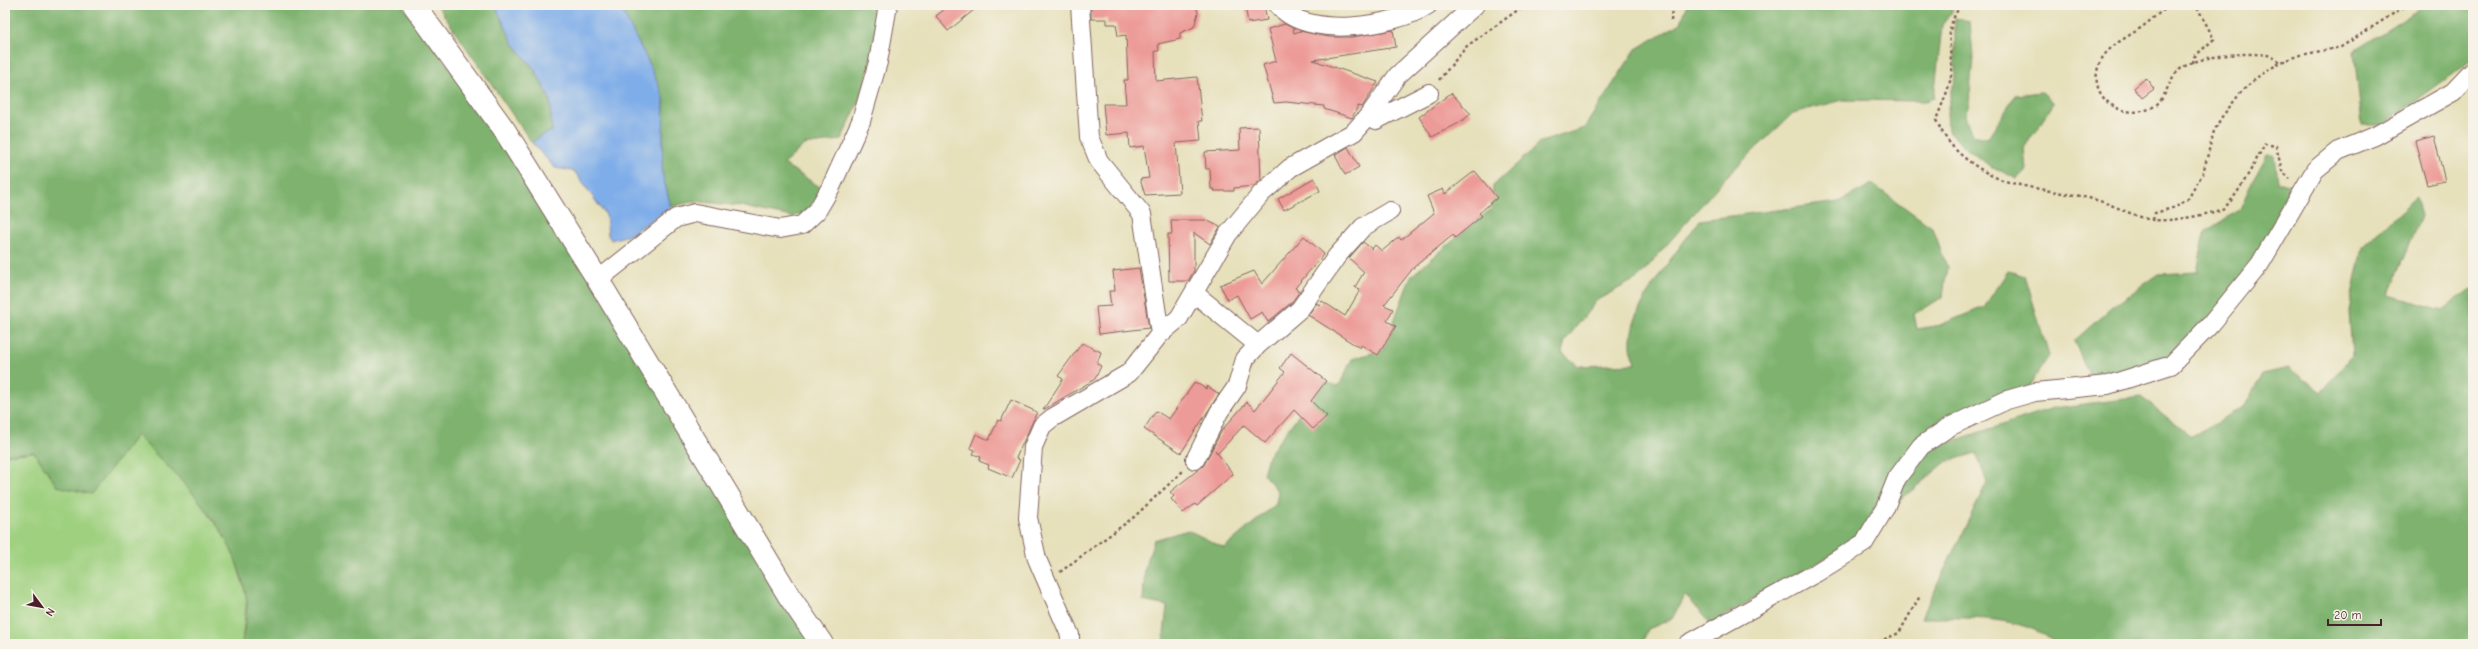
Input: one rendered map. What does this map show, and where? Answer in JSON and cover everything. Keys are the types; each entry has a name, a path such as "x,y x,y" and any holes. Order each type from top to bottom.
{"street":[{"path":"414,5 505,131 598,280 789,596 822,644"},
{"path":"598,280 676,218 695,213 780,229 802,225 817,211 831,187 861,121 878,62 888,5"},
{"path":"1080,5 1089,137 1099,161 1142,214 1160,334"},
{"path":"1278,5 1284,12 1309,24 1340,27 1382,22 1408,15 1428,5"},
{"path":"1070,644 1070,634 1037,559 1028,518 1033,447 1042,426 1052,418 1129,373 1160,334 1179,318 1228,234 1262,194 1290,168 1354,132 1370,114 1397,76 1475,5"},
{"path":"1688,644 1816,573 1864,543 1885,508 1897,478 1921,446 1949,428 2007,400 2035,392 2108,385 2171,365 2212,324 2260,264 2315,170 2338,151 2375,136 2453,92 2473,71"},
{"path":"1370,114 1376,120 1429,93"},
{"path":"1195,460 1219,412 1237,386 1245,359 1258,345 1300,309 1337,256 1363,227 1390,211"},
{"path":"1194,293 1258,345"}],"path":[{"path":"1429,93 1467,46 1525,5"},
{"path":"1671,21 1672,5"},
{"path":"1961,5 1952,18 1948,46 1951,76 1936,120 1945,139 1956,151 1989,174 2012,182 2097,200 2153,220 2175,220 2223,209 2237,193 2265,144 2276,146 2282,171 2289,178 2308,182"},
{"path":"2188,5 2165,9 2112,46 2101,59 2097,73 2098,90 2107,102 2123,111 2136,113 2154,106 2167,92 2176,72 2193,63 2216,56 2269,55 2281,62"},
{"path":"2193,63 2194,57 2214,39 2196,5"},
{"path":"2153,220 2155,213 2176,207 2188,199 2203,174 2214,131 2221,118 2242,91 2281,62 2301,55 2342,47 2407,5"},
{"path":"1047,582 1134,517 1195,460"},
{"path":"1873,644 1899,633 1920,596"}],"green space":[{"path":"5,5 402,5 500,135 817,644 242,644 247,602 240,571 230,548 204,507 189,489 137,435 91,494 57,486 34,452 5,455"},
{"path":"437,5 495,5 513,43 535,70 550,99 552,131 540,136 532,143"},
{"path":"619,5 882,5 870,66 858,104 841,140 804,145 784,164 823,189 808,211 791,217 741,206 693,201 671,207 662,173 664,98 648,61"},
{"path":"1687,5 1957,5 1942,25 1934,98 1925,101 1843,100 1793,113 1725,178 1638,278 1597,300 1565,341 1562,353 1579,366 1636,364 1631,346 1632,331 1637,314 1656,280 1700,220 1839,202 1872,184 1933,228 1947,267 1943,297 1914,314 1917,329 1940,325 1984,307 2008,271 2025,276 2049,356 2029,386 1933,432 1863,537 1710,624 1685,594 1672,619 1648,629 1642,644 1163,644 1167,606 1143,601 1145,568 1154,540 1188,530 1224,548 1276,504 1278,491 1263,474 1268,456 1323,382 1339,386 1352,359 1383,350 1411,276 1492,208 1493,186 1541,142 1584,128 1636,49 1681,23"},
{"path":"2426,5 2473,5 2473,59 2383,125 2362,125 2354,51"},
{"path":"1955,18 1970,21 1973,57 1969,104 1965,116 1972,135 1988,138 2016,95 2042,92 2054,103 2024,148 2026,170 2017,179 1980,159 1948,131 1947,112 1955,77"},
{"path":"2267,155 2274,155 2277,182 2300,188 2258,262 2170,362 2090,377 2074,341 2111,308 2159,274 2197,272 2205,232 2240,209 2252,182"},
{"path":"2416,198 2421,216 2389,295 2443,310 2473,287 2473,644 2058,644 2044,634 2028,627 2010,623 1974,618 1921,618 1987,482 1976,453 1946,462 1887,511 1901,482 1926,450 2053,408 2141,397 2191,436 2245,406 2262,374 2289,368 2321,393 2352,356 2349,311 2362,247"},
{"path":"137,435 193,492 231,545 247,597 242,644 5,644 5,455 34,452 57,486"}],"water":[{"path":"495,5 619,5 648,61 664,98 662,173 671,207 629,235 611,240 608,235 606,215 574,171 555,168 532,143 540,136 552,131 550,99 535,70 513,43"}],"building":[{"path":"950,5 980,5 948,31 936,16"},
{"path":"1091,5 1196,5 1198,13 1194,27 1180,33 1180,39 1158,44 1159,51 1155,51 1156,81 1197,77 1202,121 1199,121 1201,141 1176,143 1180,193 1145,195 1140,179 1149,178 1144,146 1130,148 1129,133 1106,135 1103,104 1126,104 1124,80 1128,80 1126,35 1118,36 1116,24 1107,24 1107,19 1091,19"},
{"path":"1245,5 1264,5 1267,20 1248,23"},
{"path":"1285,24 1293,28 1294,33 1300,31 1329,37 1352,37 1393,30 1396,47 1313,60 1378,82 1362,107 1358,106 1352,118 1324,109 1324,106 1286,102 1274,103 1263,65 1276,61 1268,29"},
{"path":"2146,78 2154,89 2142,98 2134,88"},
{"path":"1451,93 1471,114 1459,123 1432,137 1419,117"},
{"path":"1259,127 1261,180 1254,186 1234,188 1234,191 1214,191 1215,189 1211,189 1210,169 1206,169 1205,152 1240,150 1239,128"},
{"path":"2434,136 2445,181 2427,185 2415,141"},
{"path":"1348,147 1359,167 1345,175 1335,155"},
{"path":"1475,171 1497,198 1479,213 1482,216 1455,238 1453,235 1414,267 1384,305 1393,309 1387,321 1396,326 1378,355 1361,345 1360,348 1308,315 1317,303 1319,305 1322,301 1345,316 1360,290 1355,287 1364,272 1349,258 1363,242 1372,249 1375,245 1382,251 1399,237 1401,240 1434,213 1427,196 1443,189 1445,194"},
{"path":"1314,178 1320,191 1284,210 1278,199"},
{"path":"1171,220 1206,220 1220,227 1210,244 1194,233 1194,271 1188,281 1169,281 1168,234 1172,234"},
{"path":"1304,236 1324,254 1295,288 1300,291 1292,302 1268,322 1262,312 1250,319 1237,295 1228,300 1220,285 1254,271 1262,284"},
{"path":"1139,268 1149,328 1099,334 1096,307 1111,306 1109,291 1115,291 1113,271"},
{"path":"1082,343 1101,352 1097,364 1101,366 1095,379 1043,410 1063,379 1058,376"},
{"path":"1291,353 1326,381 1311,401 1327,416 1313,429 1294,410 1265,443 1244,425 1218,453 1215,450 1233,474 1197,506 1195,504 1183,513 1171,499 1174,496 1170,492 1204,465 1222,430 1247,402 1255,410 1285,372 1280,368"},
{"path":"1195,382 1206,389 1207,386 1219,394 1181,453 1144,429 1156,411 1169,419"},
{"path":"1011,400 1037,412 1016,458 1020,460 1012,478 988,468 989,465 979,461 981,457 973,454 975,450 970,448 976,434 989,440 998,420 1001,421"}]}
